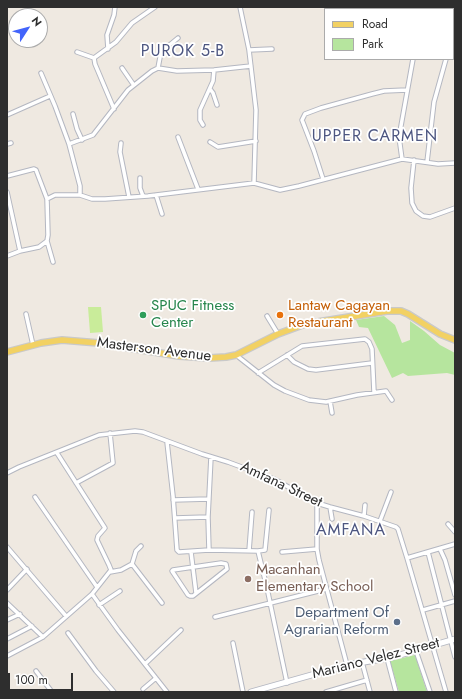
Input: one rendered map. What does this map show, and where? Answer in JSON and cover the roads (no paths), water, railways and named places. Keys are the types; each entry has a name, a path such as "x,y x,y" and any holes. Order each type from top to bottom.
{"main road":[{"name":"Masterson Avenue","path":"7,352 32,345 62,340 80,340 179,356 216,358 236,355 278,334 305,324 387,311 401,312 414,316 440,334 455,340"}],"street":[{"path":"108,49 107,35 114,15 115,7"},
{"path":"94,58 118,40 132,23 155,7"},
{"path":"240,7 249,50 256,110 254,183"},
{"path":"158,68 161,52 178,38"},
{"path":"249,50 272,49"},
{"path":"77,52 94,58"},
{"path":"94,58 95,64 114,109"},
{"path":"402,159 399,137 413,60"},
{"path":"427,162 428,143 434,102 446,60"},
{"path":"69,144 93,135 124,94 134,84 158,68 177,71 214,70 251,66"},
{"path":"122,68 134,84"},
{"path":"203,125 200,120 200,110 210,89 214,77 214,70"},
{"path":"41,73 69,144 80,186 80,195"},
{"path":"210,89 217,105"},
{"path":"323,180 302,120 305,114 372,94 391,90 407,90"},
{"path":"7,115 50,96"},
{"path":"73,114 74,122 82,140"},
{"path":"178,137 198,189"},
{"path":"210,142 218,147 256,141"},
{"path":"7,144 12,143"},
{"path":"121,143 120,152 129,197"},
{"path":"47,199 59,195 80,195 85,198 98,200 156,195 254,183 280,190 402,159 438,164 455,163"},
{"path":"414,160 411,188 412,203 416,211 423,216 430,216 455,208"},
{"path":"7,176 34,169 36,170 47,199 47,241 53,262"},
{"path":"140,178 140,188 143,196"},
{"path":"7,192 20,251"},
{"path":"156,195 162,214"},
{"path":"7,256 20,251 39,247 47,241"},
{"path":"26,314 32,345"},
{"path":"267,316 278,334"},
{"path":"258,373 302,346 365,339 369,342 372,349 374,392"},
{"path":"236,355 258,373 280,388 297,396 315,401 330,401 386,391 392,400"},
{"path":"287,355 294,362 312,370 324,370 349,364 372,363"},
{"path":"330,401 332,413"},
{"name":"Amfana Street","path":"7,473 88,439 110,433 135,431 143,432 167,442 228,462 284,483 317,503 330,508 364,516 396,527 408,558"},
{"path":"76,484 113,463 110,433"},
{"path":"167,442 174,500 177,550 180,552 209,550 265,550 268,510"},
{"path":"57,453 105,528 98,536 97,540 109,564 110,572"},
{"path":"209,550 208,517 211,457"},
{"path":"380,521 391,492"},
{"path":"35,497 97,588"},
{"path":"174,500 209,499"},
{"path":"317,503 317,549 326,589 347,665"},
{"path":"364,505 364,516"},
{"path":"330,508 332,519"},
{"path":"249,551 252,512"},
{"path":"175,518 208,517"},
{"path":"448,524 455,532"},
{"path":"446,692 408,558 455,544"},
{"path":"7,656 43,637 92,594 110,572 121,570 132,564 136,551 141,546"},
{"path":"7,547 66,616"},
{"path":"282,552 317,549"},
{"path":"440,549 445,560 455,595"},
{"path":"258,551 287,682"},
{"path":"191,552 196,593"},
{"path":"428,552 441,604 453,640 455,656"},
{"path":"221,563 226,564 227,567 225,571 193,596 188,595 172,571 193,567 221,563"},
{"path":"132,564 162,603"},
{"path":"7,590 27,569"},
{"path":"215,616 326,589"},
{"path":"99,605 120,592"},
{"path":"92,594 167,692"},
{"path":"423,610 455,601"},
{"path":"7,603 43,637"},
{"path":"7,620 20,614"},
{"path":"7,639 32,626"},
{"path":"145,664 181,630"},
{"path":"68,633 96,671 114,692"},
{"name":"Mariano Velez Street","path":"251,692 347,665 387,658 453,640"},
{"path":"233,643 243,692"},
{"path":"416,651 430,692"},
{"path":"387,658 396,692"},
{"path":"362,662 370,692"},
{"path":"36,671 52,692"},
{"path":"143,689 156,678"},
{"path":"326,692 367,680"}],"place":[{"name":"SPUC Fitness Center","path":"143,315"},
{"name":"Lantaw Cagayan Restaurant","path":"280,315"},
{"name":"Macanhan Elementary School","path":"248,579"},
{"name":"Department Of Agrarian Reform","path":"397,622"}],"district":[{"name":"PUROK 5-B","path":"183,52"},
{"name":"UPPER CARMEN","path":"375,137"},
{"name":"AMFANA","path":"351,531"}]}
